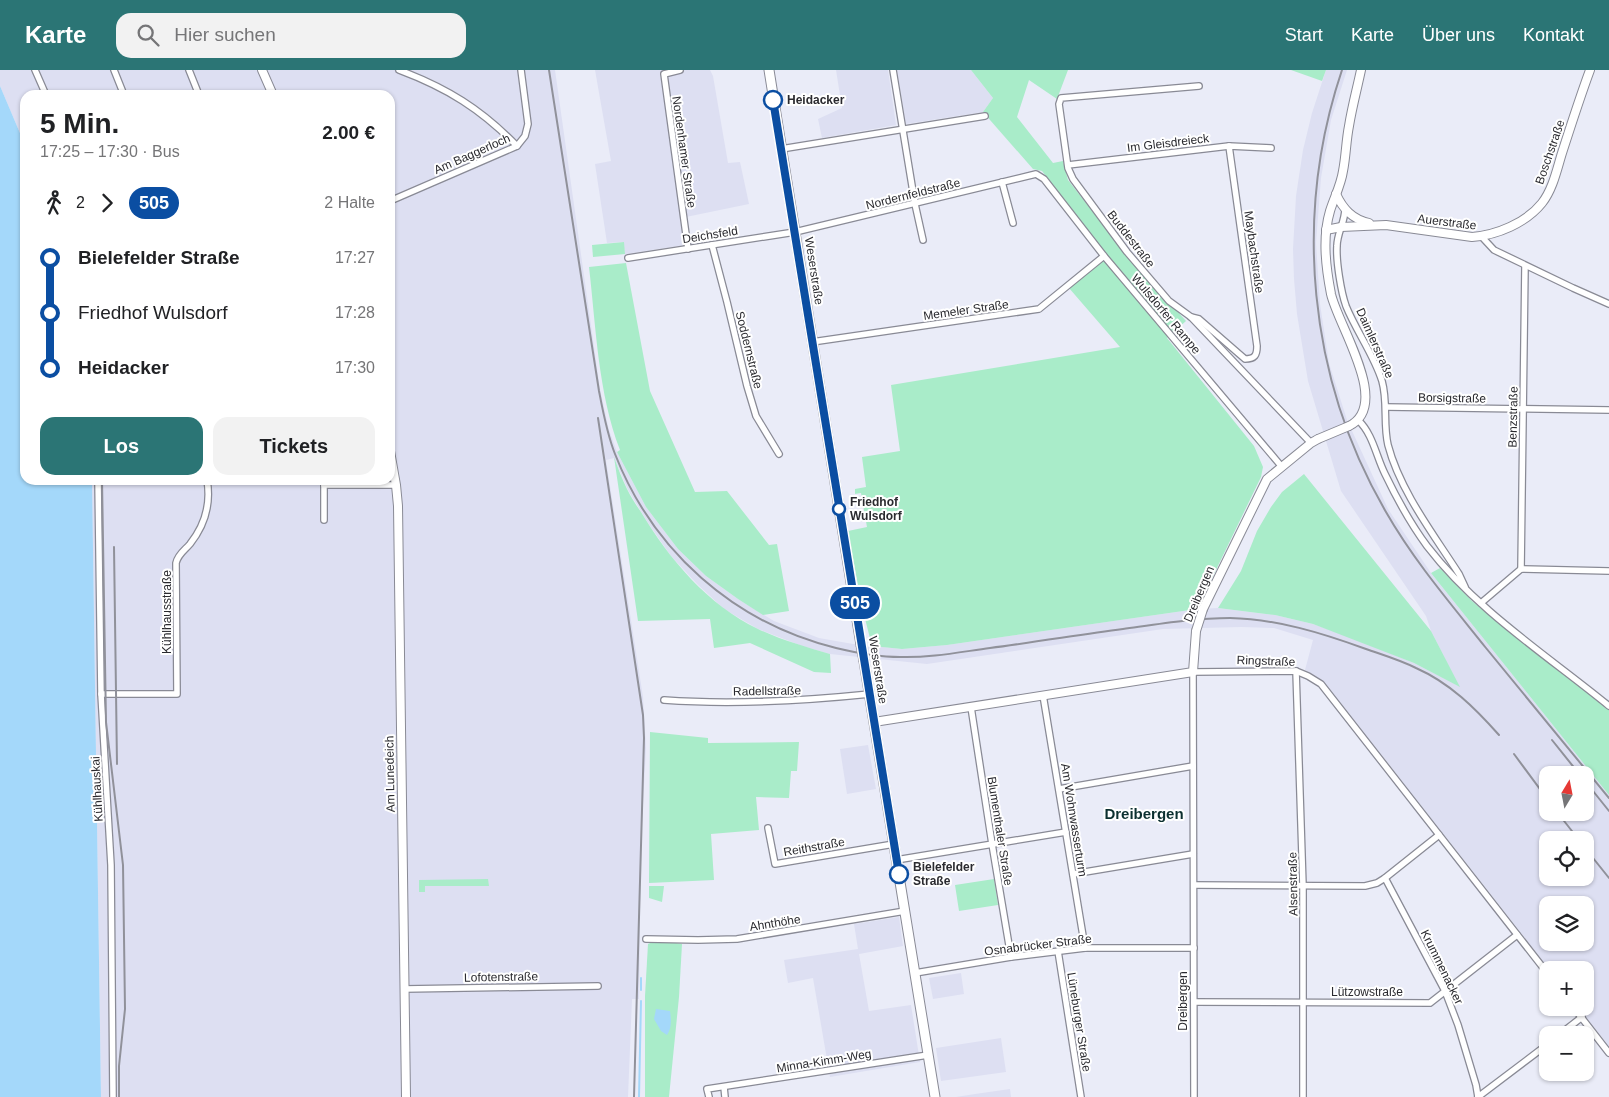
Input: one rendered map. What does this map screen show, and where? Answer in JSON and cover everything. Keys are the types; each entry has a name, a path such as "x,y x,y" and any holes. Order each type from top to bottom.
{"main road":[{"name":"Weserstraße","path":"769,70 935,1097"}],"street":[{"path":"35,70 44,90"},
{"path":"114,70 122,90"},
{"path":"189,70 198,90"},
{"path":"262,70 271,90"},
{"path":"399,70 424,79 458,97 498,127 517,146"},
{"name":"Am Baggerloch","path":"395,199 517,146 525,136 528,124 521,70"},
{"name":"Nordenhamer Straße","path":"680,70 664,74 688,249"},
{"path":"893,70 915,204 923,240"},
{"path":"1358,420 1365,408 1365,387 1359,365 1332,296 1326,264 1326,230 1343,174 1348,127 1361,70"},
{"name":"Boschstraße","path":"1481,236 1504,230 1517,223 1529,216 1542,202 1552,184 1590,70"},
{"name":"Buddestraße","path":"1199,86 1061,98 1059,104 1068,165 1072,179 1127,252 1169,300 1191,317 1314,441"},
{"path":"781,149 985,116"},
{"name":"Im Gleisdreieck","path":"1068,165 1230,146 1270,148"},
{"name":"Maybachstraße","path":"1230,146 1257,346 1257,353 1251,359"},
{"name":"Nordernfeldstraße","path":"795,232 1036,174"},
{"name":"Wulsdorfer Rampe","path":"1036,174 1044,179 1104,256 1282,467"},
{"path":"1002,182 1013,224"},
{"path":"1336,194 1353,218 1386,226"},
{"name":"Daimlerstraße","path":"1345,209 1345,219 1337,245 1341,283 1346,305 1378,369 1386,407 1385,425 1389,449 1405,489 1459,574 1465,587"},
{"name":"Auerstraße","path":"1326,230 1386,226 1472,237 1481,236 1494,250 1608,302"},
{"name":"Deichsfeld","path":"628,258 795,232"},
{"name":"Soddernstraße","path":"712,245 756,416 779,454"},
{"name":"Memeler Straße","path":"812,342 1039,309 1104,256"},
{"name":"Benzstraße","path":"1521,569 1526,266"},
{"name":"Buddestraße","path":"1191,317 1199,319 1245,359 1251,359"},
{"name":"Borsigstraße","path":"1386,407 1609,410"},
{"name":"Daimlerstraße","path":"1358,420 1369,434 1384,473 1408,519 1442,565 1518,636 1566,670 1609,706"},
{"name":"Dreibergen","path":"1194,1097 1193,672 1196,631 1203,609 1267,479 1314,441 1349,426 1358,420"},
{"name":"Am Lunedeich","path":"395,479 398,506 406,1097"},
{"name":"Kühlhauskai","path":"98,485 101,694 111,865 112,1097"},
{"name":"Kühlhausstraße","path":"101,694 177,694 176,562 177,557 193,540 202,524 208,506 208,485"},
{"path":"324,485 324,520"},
{"path":"1481,603 1521,569 1609,571"},
{"name":"Ringstraße","path":"874,722 1193,672 1296,671 1321,684 1539,963"},
{"name":"Alsenstraße","path":"1296,671 1303,886 1303,1097"},
{"name":"Radellstraße","path":"664,700 772,701 870,694"},
{"name":"Am Wohnwasserturm","path":"1043,696 1085,948"},
{"name":"Blumenthaler Straße","path":"971,707 1011,957"},
{"path":"1058,789 1193,766"},
{"name":"Reithstraße","path":"768,828 775,864 894,844"},
{"path":"896,860 1066,832"},
{"path":"1194,885 1365,886 1377,883 1385,878 1440,835"},
{"path":"1073,874 1194,854"},
{"name":"Krummenacker","path":"1385,878 1445,991 1458,1025 1478,1097"},
{"name":"Ahnthöhe","path":"646,938 736,939 905,911"},
{"name":"Lützowstraße","path":"1194,1002 1430,1002 1517,935"},
{"name":"Osnabrücker Straße","path":"915,973 1011,957 1085,948 1194,948"},
{"name":"Lüneburger Straße","path":"1058,951 1081,1097"},
{"name":"Lofotenstraße","path":"404,989 598,986"},
{"path":"1570,1026 1582,1017 1609,1053"},
{"path":"1478,1097 1539,1051"},
{"name":"Minna-Kimm-Weg","path":"709,1097 708,1089 928,1055"},
{"path":"724,1087 725,1097"}],"shaded area":[{"path":"0,70 555,70 600,389 609,430 617,452 646,507 678,549 706,576 738,599 774,621 819,638 902,649 947,645 1197,609 1218,608 1275,615 1313,624 1414,663 1459,686 1431,631 1426,616 1341,491 1308,381 1297,314 1294,279 1293,249 1296,196 1303,150 1312,113 1326,70 1347,70 1331,120 1321,178 1316,243 1320,304 1329,363 1347,420 1388,509 1431,573 1586,766 1539,766 1539,821 1594,821 1594,776 1609,795 1609,1046 1585,1016 1594,1016 1594,961 1543,961 1326,684 1305,670 1313,640 1274,628 1163,629 927,664 830,654 802,646 758,629 724,609 671,556 628,490 614,458 606,460 643,697 646,748 641,843 639,999 632,999 628,1097 101,1097 92,485 395,485 395,90 20,90 20,133 0,86"},
{"path":"595,70 710,70 713,76 728,163 740,162 749,204 681,218 685,245 625,254 623,242 607,243 595,164 611,161"},
{"path":"836,70 888,70 896,125 822,138 818,119 842,108"},
{"path":"897,70 971,70 993,98 983,112 906,124"},
{"path":"868,745 876,789 847,794 840,749"},
{"path":"899,917 903,946 859,954 869,1011 911,1005 920,1062 830,1077 813,978 788,983 784,960 858,949 854,924"},
{"path":"961,973 964,994 933,999 929,978"},
{"path":"1001,1038 1006,1072 941,1081 936,1048"},
{"path":"1010,1089 1011,1097 956,1097 975,1094"}],"green space":[{"name":"Friedhof Wulsdorf","path":"971,70 1068,70 1057,99 1029,80 1017,117 1053,163 1063,161 1068,180 1126,254 1186,321 1167,338 1254,446 1263,467 1261,477 1197,609 947,645 902,649 872,646 862,607 848,531 867,527 861,493 855,494 855,489 866,487 862,457 900,451 891,385 1120,347 1069,288 1108,256 1042,171 1033,169 983,112 993,98"},
{"path":"1291,70 1326,70 1322,81"},
{"path":"624,242 625,254 593,257 592,245"},
{"path":"626,263 650,391 695,492 727,491 769,545 777,544 789,611 763,615 706,576 678,549 646,507 617,452 620,450 602,383 589,267"},
{"path":"614,457 625,485 652,530 677,563 706,594 740,619 758,629 785,640 830,654 831,673 814,672 750,643 714,648 710,619 638,621"},
{"path":"1304,474 1431,631 1460,687 1414,663 1313,624 1275,615 1218,608 1241,571 1257,531 1271,507 1282,492"},
{"path":"1440,568 1472,601 1609,710 1609,795 1594,776 1594,766 1586,766 1431,573"},
{"path":"650,732 708,738 708,743 799,742 797,771 791,771 789,798 756,797 759,830 711,834 714,880 649,883"},
{"path":"488,879 489,886 425,886 425,892 419,892 419,880"},
{"path":"994,879 998,905 959,911 955,885"},
{"path":"649,886 664,886 662,902 649,898"},
{"path":"659,940 682,944 679,997 669,1097 645,1097 645,996 648,944"}],"water":[{"path":"0,86 20,133 20,485 92,485 101,1097 0,1097"},
{"path":"656,1009 670,1011 671,1020 667,1035 661,1031 654,1019"}],"waterway":[{"path":"641,978 641,990"},
{"path":"639,1097 641,1001"}],"railway":[{"path":"549,70 599,391 612,446 631,489 651,522 675,551 702,578 731,601 764,621 799,636 844,650 892,657 922,657 1190,620 1230,618 1265,621 1333,638 1404,662 1428,674 1451,689 1481,715 1499,735"},
{"path":"1342,70 1327,125 1317,182 1314,239 1316,295 1325,352 1339,407 1360,461 1386,512 1409,548 1433,582 1609,798"},
{"path":"598,418 643,715 644,738 634,1097"},
{"path":"102,485 106,722 123,865 125,1009 119,1066 119,1097"},
{"path":"114,547 117,764"},
{"path":"1552,740 1573,766"},
{"path":"1514,754 1539,788"},
{"path":"1594,792 1609,811"},
{"path":"1564,821 1572,831"},
{"path":"1594,859 1609,878"}],"bus line":[{"name":"505","path":"773,100 899,874"}],"place":[{"name":"Heidacker","path":"773,100"},
{"name":"Friedhof Wulsdorf","path":"839,509"},
{"name":"Bielefelder Straße","path":"899,874"}],"district":[{"name":"Dreibergen","path":"1144,813"}]}
